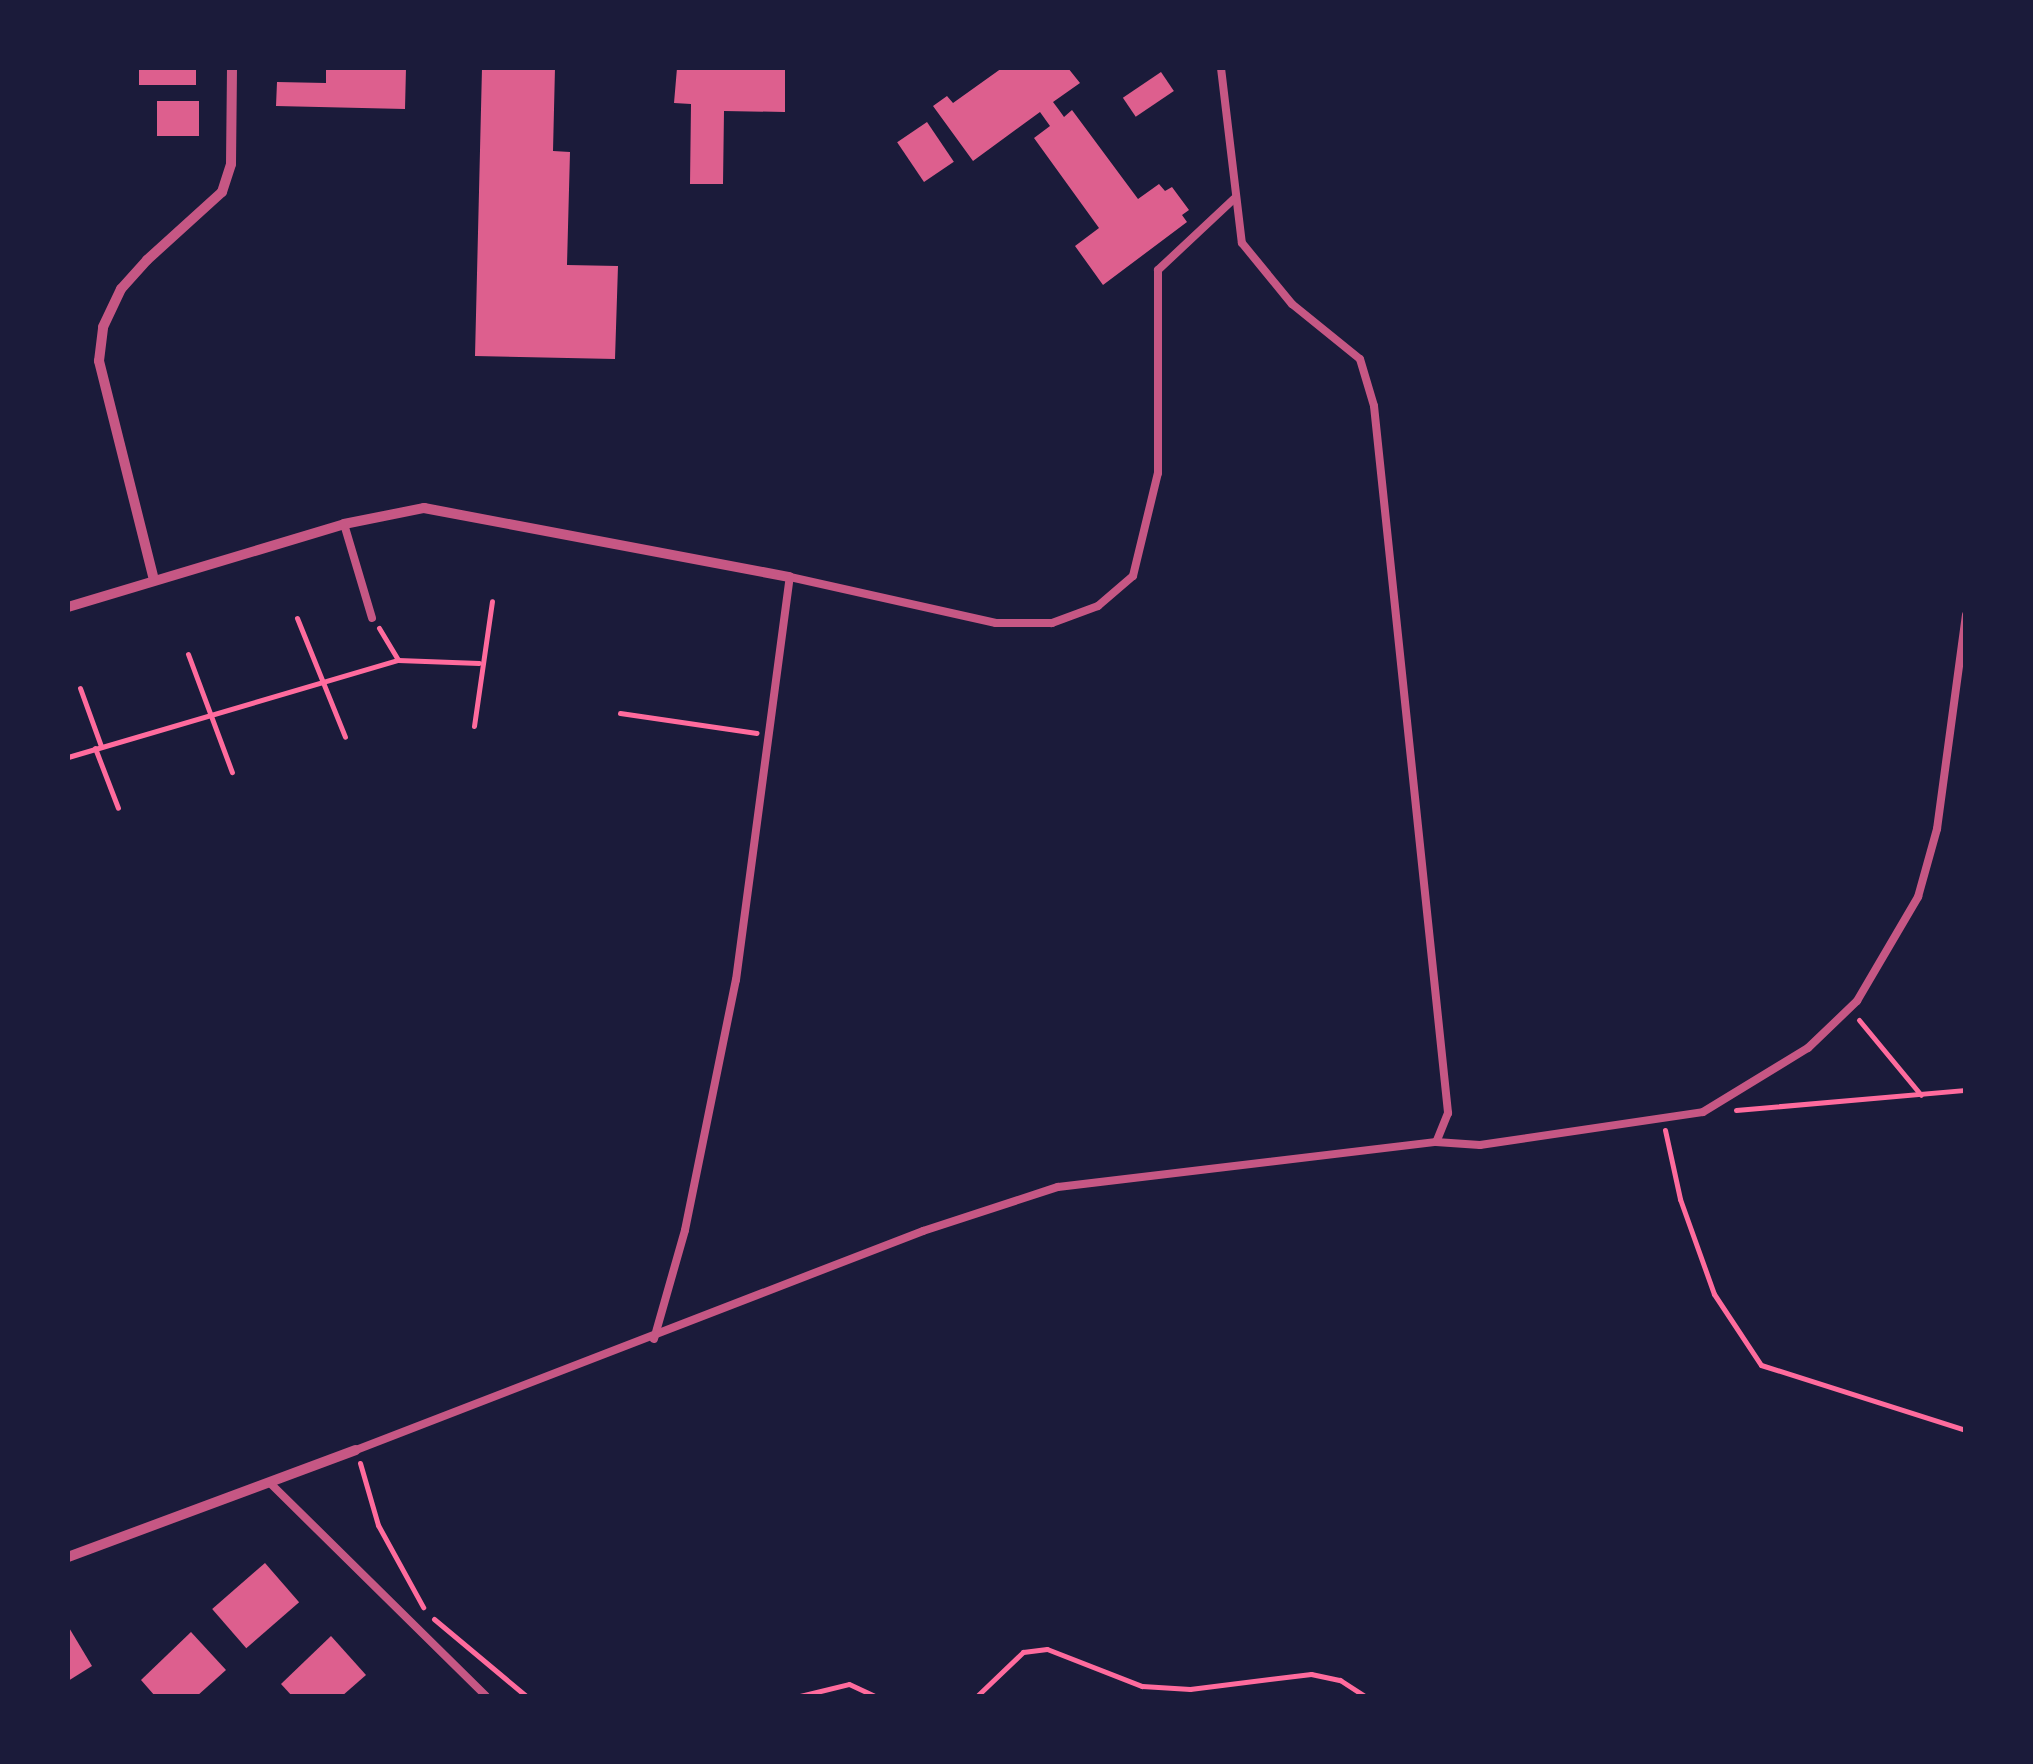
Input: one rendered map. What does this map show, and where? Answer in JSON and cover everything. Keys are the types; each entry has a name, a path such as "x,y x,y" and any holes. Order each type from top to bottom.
{"street":[{"path":"154,580 99,360 103,327 121,289 146,260 222,192 231,164 232,68"},
{"path":"68,607 344,524 424,508 790,577"},
{"path":"68,1557 356,1450"}],"lane":[{"path":"1220,68 1242,243 1262,273 1360,359 1374,406 1448,1112 1436,1142"},
{"path":"654,1339 685,1230 736,980 764,734 790,577 996,623 1052,623 1098,606 1122,586 1133,576 1158,473 1158,270 1234,199"},
{"path":"344,524 372,618"},
{"path":"356,1450 654,1339 923,1230 1058,1187 1436,1142 1480,1145 1663,1123 1703,1112 1808,1048 1849,1008 1918,897 1937,829 1966,615"},
{"path":"270,1483 486,1696"}],"path":[{"path":"474,726 479,663 492,601"},
{"path":"297,618 344,737"},
{"path":"372,618 398,660"},
{"path":"188,654 232,772"},
{"path":"68,757 210,711 398,660 479,663"},
{"path":"80,688 118,808"},
{"path":"620,712 764,734"},
{"path":"1849,1008 1921,1095"},
{"path":"1703,1112 1966,1090"},
{"path":"1663,1123 1680,1200 1714,1294 1762,1364 1966,1430"},
{"path":"356,1450 378,1525 418,1602 526,1696"},
{"path":"977,1696 1023,1652 1047,1648 1142,1686 1190,1689 1312,1674 1340,1680 1365,1696"},
{"path":"800,1696 849,1684 875,1696"}],"building":[{"path":"139,68 196,68 196,85 139,85"},
{"path":"326,68 406,68 405,109 276,106 277,82 326,83"},
{"path":"482,68 555,68 553,151 570,152 567,265 618,266 615,359 475,356"},
{"path":"677,68 785,68 785,112 724,111 723,184 690,184 691,104 674,103"},
{"path":"1002,68 1068,68 1080,83 1053,102 1064,117 1072,110 1138,199 1159,184 1165,191 1172,187 1189,210 1182,215 1187,222 1103,285 1075,246 1099,228 1034,138 1050,126 1040,112 973,161 933,106 947,96 953,103"},
{"path":"1161,72 1174,91 1136,117 1123,98"},
{"path":"157,101 199,101 199,136 157,136"},
{"path":"927,122 954,162 924,182 897,142"},
{"path":"265,1563 299,1602 246,1648 212,1609"},
{"path":"68,1626 92,1666 68,1681"},
{"path":"191,1632 226,1670 197,1696 155,1696 141,1680"},
{"path":"331,1636 366,1675 342,1696 292,1696 281,1684"}]}
